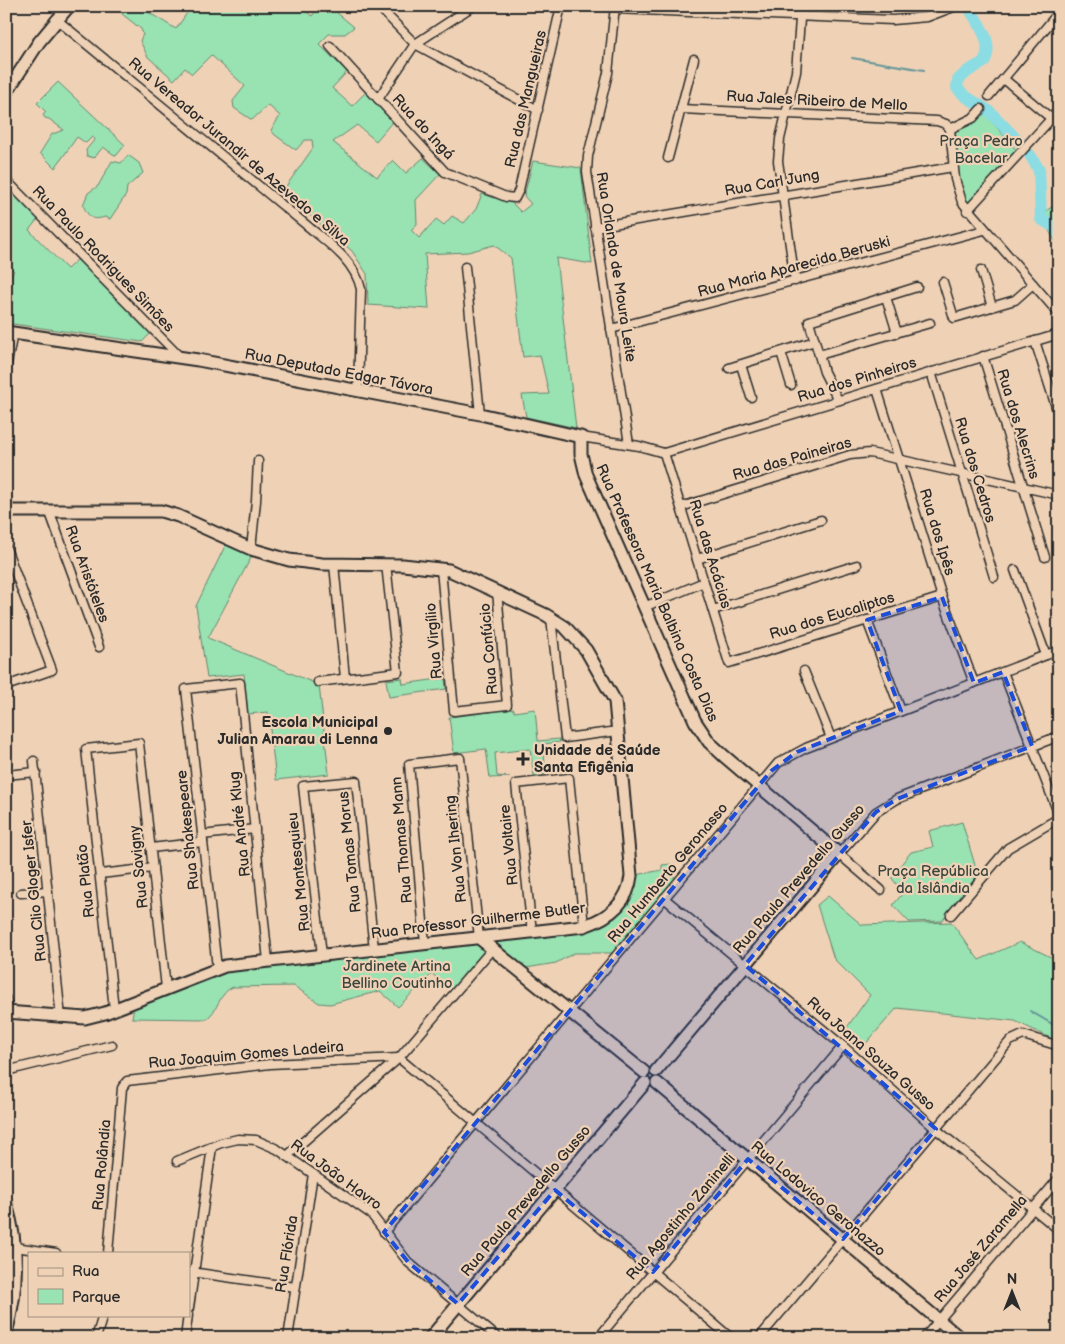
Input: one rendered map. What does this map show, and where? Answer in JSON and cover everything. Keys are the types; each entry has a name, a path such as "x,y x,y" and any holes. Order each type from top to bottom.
{"main road":[{"path":"6,93 56,19 69,6"},
{"name":"Rua Deputado Edgar Távora","path":"10,333 180,357 480,414 581,437"},
{"name":"Rua Professora Maria Balbina Costa Dias","path":"581,437 581,454 586,475 701,731 716,749 839,854"},
{"name":"Rua Professor Guilherme Butler","path":"6,511 161,511 178,516 251,549 295,561 441,568 458,573 551,618 573,634 586,650 615,702 631,869 631,883 625,896 610,914 584,926 217,968 114,1009 85,1018 61,1018 7,1013"},
{"name":"Rua Paula Prevedello Gusso","path":"430,1338 839,854"},
{"name":"Rua Lodovico Geronazzo","path":"479,938 650,1077 960,1338"},
{"path":"6,1204 15,1247 6,1333"}],"street":[{"path":"378,6 415,44 538,110"},
{"path":"378,99 415,44 473,6"},
{"name":"Rua das Mangueiras","path":"515,198 519,190 561,6"},
{"path":"795,281 782,196 779,151 796,72 800,6"},
{"path":"615,8 706,9 800,16 912,19 939,14 956,6"},
{"name":"Rua Orlando de Moura Leite","path":"615,8 608,73 587,164 629,444"},
{"path":"989,96 1059,12"},
{"name":"Rua Vereador Jurandir de Azevedo e Silva","path":"56,19 310,228 349,263 359,280 361,289 358,390"},
{"name":"Rua do Ingá","path":"330,46 445,172 454,178 506,197 515,198"},
{"path":"668,158 694,59"},
{"path":"1004,79 1059,125"},
{"name":"Rua Jales Ribeiro de Mello","path":"681,109 937,121 950,129"},
{"path":"981,109 973,118 950,129 953,167 958,192 967,211 1059,314"},
{"path":"967,211 1059,110"},
{"name":"Rua Carl Jung","path":"595,227 953,167"},
{"name":"Rua Paulo Rodrigues Simões","path":"6,180 180,357"},
{"name":"Rua Maria Aparecida Beruski","path":"611,330 984,230"},
{"path":"465,267 480,414"},
{"path":"981,270 992,307"},
{"path":"943,282 954,318 1015,300 1033,284"},
{"path":"838,400 824,372 809,321 917,287"},
{"path":"886,297 897,333"},
{"path":"819,355 930,323"},
{"path":"6,369 10,333"},
{"name":"Rua dos Pinheiros","path":"664,453 1059,334"},
{"path":"730,368 815,341"},
{"path":"1035,341 1059,416"},
{"path":"781,352 791,384"},
{"name":"Rua dos Alecrins","path":"983,356 1045,557"},
{"path":"740,364 751,397"},
{"name":"Rua dos Cedros","path":"931,372 994,577"},
{"name":"Rua dos Ipês","path":"877,389 942,597 974,683"},
{"name":"Rua Deputado Edgar Távora","path":"581,437 652,448 664,453"},
{"name":"Rua das Acácias","path":"664,453 729,662"},
{"name":"Rua das Paineiras","path":"681,507 860,453 880,454 899,458 1059,496"},
{"path":"251,549 258,461"},
{"name":"Rua Aristóteles","path":"48,510 99,647"},
{"path":"697,559 821,520"},
{"path":"6,548 52,670 6,686"},
{"path":"334,564 345,678"},
{"path":"318,682 398,672 386,564"},
{"path":"713,610 857,566"},
{"name":"Rua Virgílio","path":"441,568 454,711 507,705"},
{"path":"1014,570 1046,655"},
{"path":"644,607 704,582"},
{"name":"Rua Confúcio","path":"497,591 507,705"},
{"name":"Rua dos Eucaliptos","path":"729,662 942,597"},
{"path":"551,618 565,738 618,731"},
{"path":"867,620 901,711"},
{"name":"Rua Humberto Geronasso","path":"384,1232 778,763 831,738 1059,650"},
{"path":"804,671 831,738"},
{"path":"951,915 1008,848 1059,816 1003,672"},
{"name":"Rua André Klug","path":"186,689 240,683 268,961"},
{"name":"Rua Shakespeare","path":"186,689 217,968"},
{"name":"Rua Paula Prevedello Gusso","path":"839,854 866,822 885,805 1059,736"},
{"name":"Rua Platão","path":"114,1009 86,749 139,743"},
{"name":"Rua Savigny","path":"139,743 166,988"},
{"name":"Rua Von Ihering","path":"409,764 460,758 479,938"},
{"name":"Rua Clio Gloger Isfer","path":"34,761 61,1018"},
{"name":"Rua Thomas Mann","path":"409,764 426,944"},
{"path":"6,775 36,772"},
{"name":"Rua Voltaire","path":"532,932 516,784 569,778 584,926"},
{"name":"Rua Tomas Morus","path":"303,786 356,781 374,949"},
{"name":"Rua Montesquieu","path":"303,786 322,955"},
{"path":"151,848 255,829"},
{"name":"Rua Professora Maria Balbina Costa Dias","path":"839,854 881,890"},
{"path":"100,874 153,868"},
{"path":"21,894 48,891"},
{"name":"Rua Joana Souza Gusso","path":"664,898 843,1046 936,1129 1059,1230"},
{"path":"288,1156 399,1058 493,948"},
{"path":"6,999 7,1013"},
{"path":"759,1338 1010,1041 1019,1035 1059,1046"},
{"path":"6,1071 112,1045"},
{"name":"Rua Agostinho Zaninelli","path":"598,1338 843,1046"},
{"path":"399,1058 731,1338"},
{"name":"Rua Joaquim Gomes Ladeira","path":"126,1081 257,1065 399,1058"},
{"name":"Rua Rolândia","path":"108,1252 122,1088 126,1081"},
{"name":"Rua João Havro","path":"177,1161 228,1141 247,1139 265,1143 288,1156 371,1214 408,1262 498,1338"},
{"path":"190,1290 191,1272 212,1147"},
{"name":"Rua Flórida","path":"288,1338 313,1174"},
{"name":"Rua José Zaramella","path":"924,1338 1059,1178"},
{"path":"15,1247 49,1252"},
{"path":"191,1272 296,1287"},
{"path":"96,1338 103,1316"},
{"path":"184,1338 188,1316"}],"highlighted area":[{"path":"942,597 974,683 1003,672 1032,746 897,799 876,812 745,965 936,1129 843,1239 748,1159 653,1272 555,1190 458,1304 408,1262 384,1232 771,771 797,752 901,711 867,620"}],"green space":[{"path":"126,6 138,6 176,29 189,10 184,6 299,6 312,16 319,6 329,6 354,27 345,34 329,34 319,44 347,72 332,88 352,106 367,91 393,121 376,141 357,125 333,142 377,177 393,160 406,173 423,158 440,174 416,200 417,224 411,230 419,238 436,219 444,225 452,216 464,223 476,209 482,194 512,203 521,212 531,204 524,196 533,161 581,168 592,264 556,258 576,428 526,417 522,395 549,394 540,355 523,357 511,258 494,245 468,252 425,254 429,309 368,305 367,274 352,251 282,192 313,148 312,140 305,140 296,150 275,135 271,130 280,116 268,105 252,120 234,108 233,101 245,86 211,55 192,74 185,68 174,80 148,57 140,41 143,34 141,29 122,14"},
{"path":"58,82 125,145 116,156 103,147 94,158 87,156 86,150 95,139 92,137 86,143 77,137 55,168 40,153 52,134 64,130 45,118 43,115 46,112 37,103"},
{"name":"Praça Pedro Bacelar","path":"983,111 1017,151 967,205 958,180 952,129"},
{"path":"128,155 139,163 143,173 127,187 126,195 110,219 91,217 83,205 88,193 98,186 112,161 121,163"},
{"path":"6,187 38,219 29,230 67,269 78,259 151,333 142,342 6,323 6,285 14,271 6,266"},
{"path":"1059,202 1059,248 1040,215"},
{"path":"226,544 253,554 208,638 319,685 329,774 276,780 268,712 248,714 244,674 207,678 196,606"},
{"path":"402,678 403,684 445,678 446,689 389,697 386,680"},
{"path":"514,709 514,712 535,709 538,741 559,739 560,742 543,744 546,774 534,776 530,749 495,753 497,776 510,777 490,778 486,749 454,753 449,717"},
{"name":"Praça República da Islândia","path":"962,822 978,875 942,921 909,922 893,905 903,893 891,877 911,852 933,847 929,831"},
{"name":"Jardinete Artina Bellino Coutinho","path":"671,864 675,881 613,953 574,953 556,963 526,968 493,940 595,927 636,875 662,870 662,865"},
{"path":"828,896 862,925 951,922 979,960 1020,942 1059,961 1059,1042 1015,1021 897,1008 862,1048 843,1033 870,995 834,959 817,905"},
{"name":"Jardinete Artina Bellino Coutinho","path":"477,941 488,949 453,990 432,974 398,1007 380,991 330,1004 319,1003 294,986 233,987 221,997 213,1012 206,1019 132,1018 134,1006 220,972"}],"waterway":[{"path":"968,6 984,33 988,47 987,55 984,62 968,71 958,80 957,88 965,96 989,111 1019,142"},
{"path":"852,58 924,70"},
{"path":"954,79 958,80"},
{"path":"1030,155 1039,170 1041,219 1053,226 1059,234"},
{"path":"1030,1011 1059,1028"}],"place":[{"name":"Escola Municipal Julian Amarau di Lenna","path":"388,731"},
{"name":"Unidade de Saúde Santa Efigênia","path":"523,759"}]}
